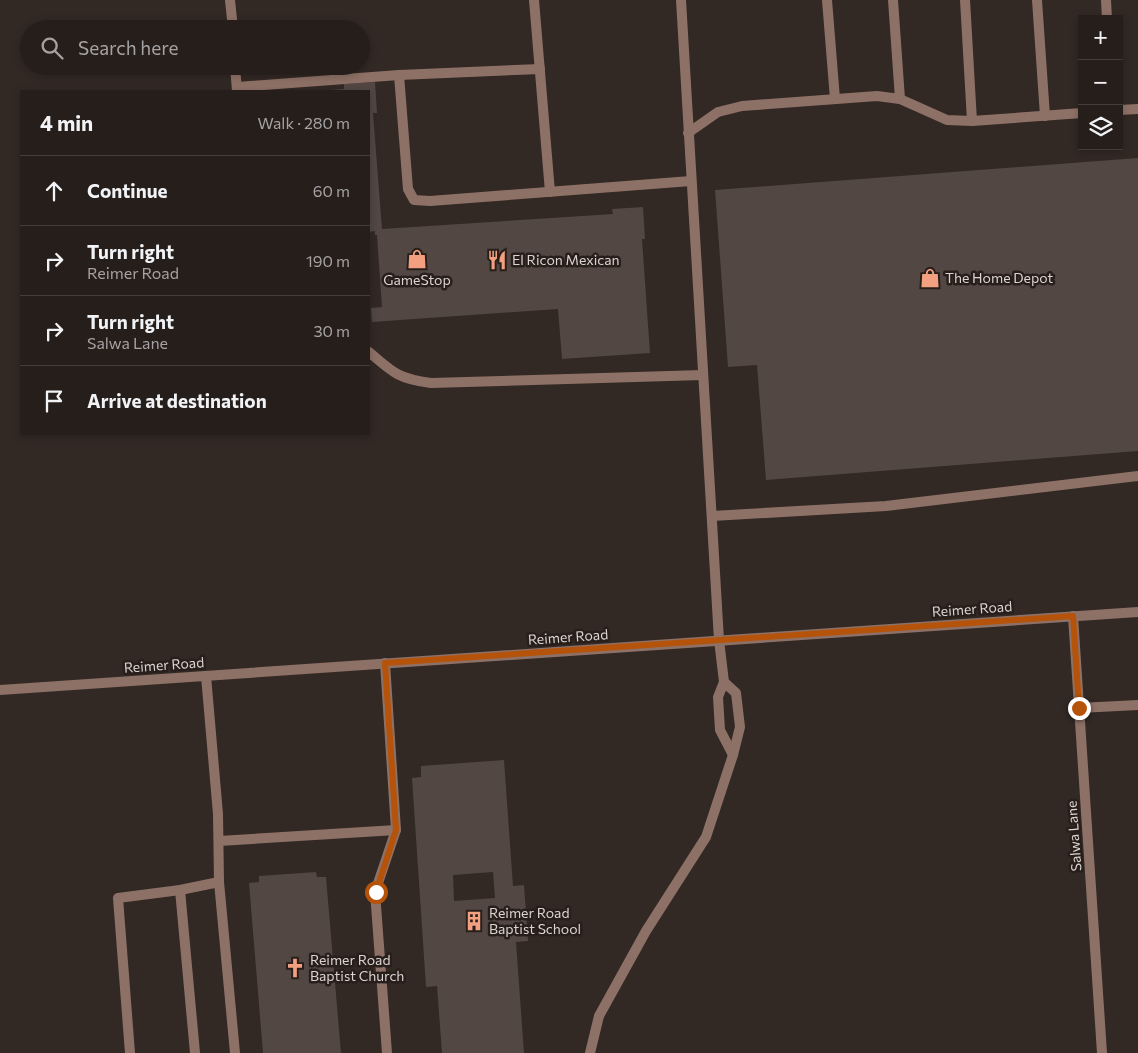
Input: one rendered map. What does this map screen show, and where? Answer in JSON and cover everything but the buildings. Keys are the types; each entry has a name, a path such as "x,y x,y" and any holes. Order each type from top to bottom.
{"street":[{"path":"230,0 232,20"},
{"path":"534,0 550,192"},
{"path":"681,0 703,375 724,682 718,697 720,730 733,755"},
{"path":"827,0 835,99"},
{"path":"893,0 900,100"},
{"path":"964,0 972,121"},
{"path":"1037,0 1045,116"},
{"path":"1106,0 1107,15"},
{"path":"236,75 237,89 399,75 540,69"},
{"path":"399,75 408,189 414,200 430,201 691,181"},
{"path":"688,133 718,112 734,108 877,96 900,100 947,120 972,121 1078,113"},
{"path":"1123,110 1138,109"},
{"path":"370,353 392,372 410,381 431,383 703,375"},
{"path":"712,516 886,506 1138,476"},
{"name":"Reimer Road","path":"0,690 1138,612"},
{"name":"Salwa Lane","path":"1073,616 1102,1053"},
{"path":"385,663 396,830 376,892 387,1053"},
{"path":"206,676 218,814 219,882 235,1053"},
{"path":"590,1053 599,1016 646,932 706,837 733,755 740,727 736,692 724,682"},
{"path":"1079,708 1138,705"},
{"path":"219,841 396,830"},
{"path":"130,1053 118,898 180,890 219,882"},
{"path":"180,890 195,1053"}],"place":[{"name":"GameStop","path":"417,259"},
{"name":"El Ricon Mexican","path":"497,260"},
{"name":"The Home Depot","path":"930,278"},
{"name":"Reimer Road Baptist School","path":"474,921"},
{"name":"Reimer Road Baptist Church","path":"295,968"}],"route":[{"path":"376,892 396,830 385,663 1073,616 1079,708"}]}
